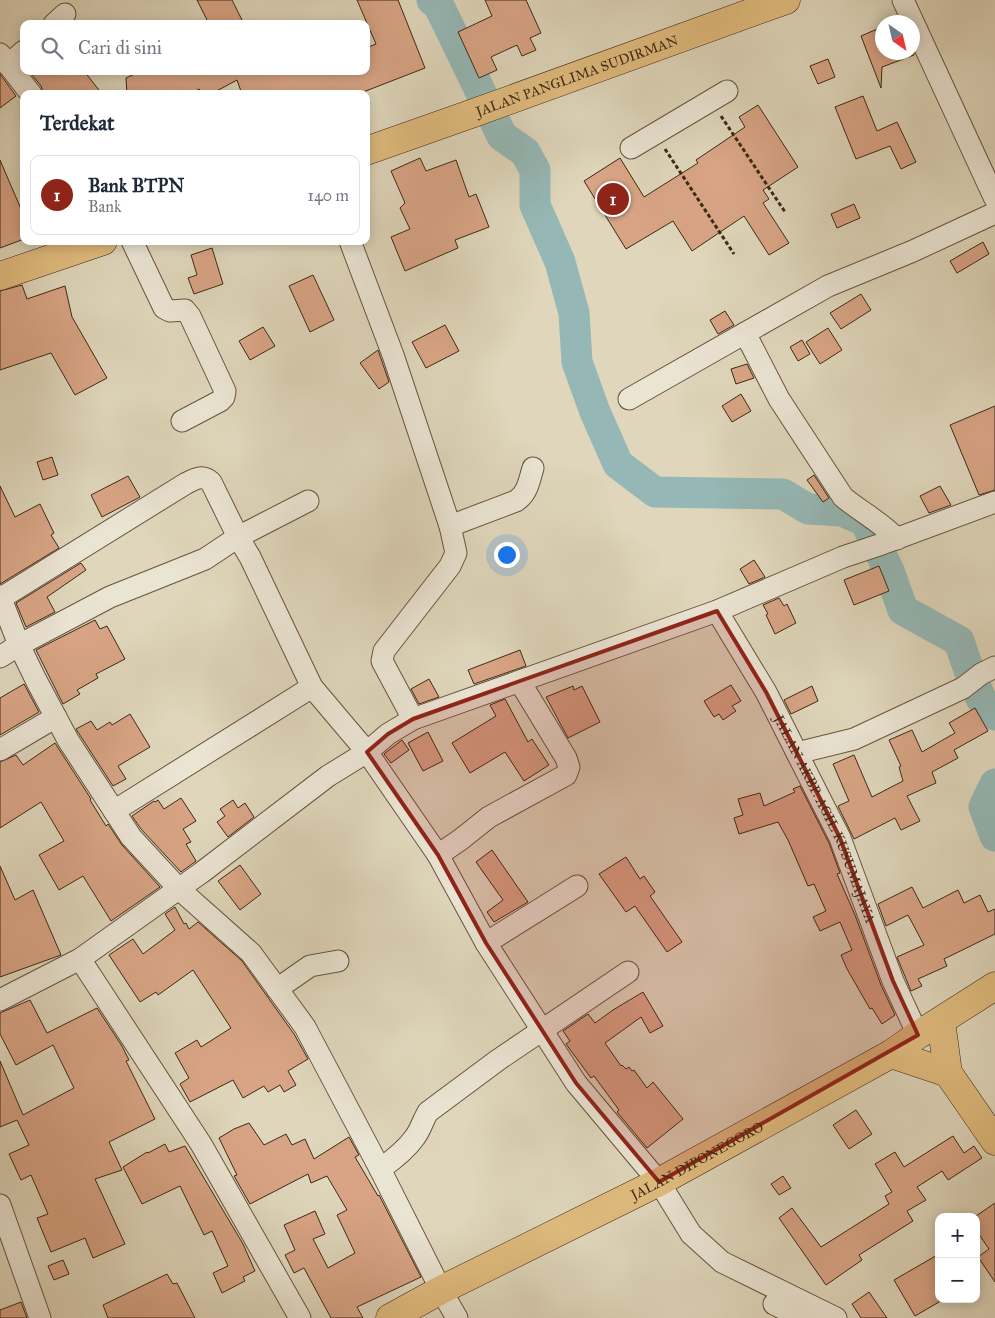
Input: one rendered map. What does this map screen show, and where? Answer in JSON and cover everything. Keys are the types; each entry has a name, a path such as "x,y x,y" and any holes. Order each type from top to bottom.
{"main road":[{"name":"JALAN PANGLIMA SUDIRMAN","path":"370,149 468,116 786,0"},
{"path":"0,276 91,245"},
{"name":"JALAN DIPONEGORO","path":"390,1318 441,1290 659,1182 891,1054 995,986"},
{"path":"941,1021 948,1073 995,1141"},
{"path":"891,1054 948,1073"}],"street":[{"path":"903,0 995,199"},
{"path":"11,57 20,74"},
{"path":"21,75 29,90"},
{"path":"631,148 719,96"},
{"path":"629,399 828,286 913,251 995,213"},
{"path":"134,245 164,308 170,311 186,310 190,316 226,391 220,401 182,422"},
{"path":"352,245 393,355 450,526 456,554 454,560 384,651 382,661 413,718"},
{"path":"745,333 779,399 843,497 885,526 890,542"},
{"path":"450,526 522,498 526,492 533,468"},
{"path":"457,1318 304,1027 250,953 179,889 131,837 68,740 20,645 0,597 177,489 200,477 207,478 211,482 238,538 250,557 312,687 368,752 438,855 486,943 576,1083 659,1182 691,1234 774,1304 802,1318"},
{"path":"0,657 110,597 205,559 238,538 308,501"},
{"path":"0,1000 80,959 179,889 328,776 368,752 388,734 413,718 718,611 843,557 890,542 995,502"},
{"name":"JALAN AKBP. AGIL KUSUMAJAYA","path":"718,611 766,692 840,838 893,981 918,1035"},
{"path":"797,752 854,739 963,688 988,670"},
{"path":"438,855 489,817 566,775 569,767 566,758 520,682"},
{"path":"114,811 312,687"},
{"path":"0,750 56,717"},
{"path":"486,943 577,886"},
{"path":"80,959 200,1144 300,1318"},
{"path":"277,989 310,966 338,960"},
{"path":"380,1169 394,1159 415,1137 428,1112 498,1060 628,972"},
{"path":"0,1205 40,1318"},
{"path":"774,1304 836,1318"}],"path":[{"path":"719,96 785,212"},
{"path":"655,134 734,254"}],"highlighted area":[{"path":"717,611 766,692 840,838 893,981 918,1035 659,1182 576,1083 486,943 438,855 367,752 388,734 413,719"}],"building":[{"path":"197,0 232,0 242,20 207,20"},
{"path":"357,0 398,0 425,68 368,90 241,90 237,80 218,90 127,90 126,78 132,75 370,75 370,46 376,44 370,30 370,20 366,20"},
{"path":"485,0 526,0 541,33 530,38 536,50 522,56 517,45 491,57 497,70 479,78 458,32 492,16"},
{"path":"875,30 875,60 901,60 882,67 881,88 861,36"},
{"path":"828,59 835,77 818,84 810,66"},
{"path":"0,74 16,96 0,108"},
{"path":"32,75 87,75 99,90 42,90"},
{"path":"863,96 877,131 897,122 916,162 901,169 890,146 856,159 835,107"},
{"path":"758,105 798,167 763,190 769,199 763,203 789,243 769,255 744,216 692,251 673,221 626,249 584,181 620,158 644,197 698,163 696,160 745,127 739,117"},
{"path":"420,158 426,171 456,160 469,197 476,194 489,227 455,240 458,248 405,271 391,237 410,229 400,208 405,203 391,171"},
{"path":"0,160 20,207 20,240 0,248"},
{"path":"854,204 860,218 837,228 831,214"},
{"path":"983,242 989,254 957,273 950,261"},
{"path":"212,248 223,284 194,294 188,278 197,275 191,255"},
{"path":"313,275 334,320 310,332 289,286"},
{"path":"22,285 27,299 65,286 72,317 107,378 75,395 51,353 0,370 0,291"},
{"path":"861,294 871,310 841,329 830,313"},
{"path":"725,311 734,325 718,334 710,320"},
{"path":"445,325 459,351 426,368 412,342"},
{"path":"263,327 275,346 250,360 239,341"},
{"path":"828,328 842,350 820,364 806,342"},
{"path":"802,340 810,354 798,361 790,347"},
{"path":"378,350 389,382 379,389 360,363"},
{"path":"747,364 754,378 736,384 731,369"},
{"path":"741,394 751,411 732,422 722,406"},
{"path":"995,406 995,490 979,495 950,425"},
{"path":"52,457 58,475 43,480 37,462"},
{"path":"814,475 829,498 823,502 807,480"},
{"path":"128,476 140,497 102,517 91,495"},
{"path":"0,486 15,517 40,504 54,533 51,535 59,548 0,584"},
{"path":"940,486 951,505 929,513 920,496"},
{"path":"754,560 765,577 749,584 740,569"},
{"path":"81,563 86,570 47,597 55,612 26,627 16,603"},
{"path":"879,566 889,591 854,605 844,580"},
{"path":"779,598 784,606 787,604 796,623 775,634 763,605"},
{"path":"95,620 100,629 107,626 125,659 96,674 98,678 77,690 80,694 63,704 36,650"},
{"path":"520,650 526,666 474,684 468,670"},
{"path":"429,679 439,697 419,704 411,689"},
{"path":"24,684 39,712 0,735 0,698"},
{"path":"731,685 741,701 732,706 736,711 723,720 719,714 714,717 704,701"},
{"path":"573,686 574,690 582,686 600,722 568,738 546,697"},
{"path":"812,686 818,701 791,714 784,700"},
{"path":"505,699 528,742 532,739 549,765 524,781 505,752 470,773 452,743 496,716 490,705"},
{"path":"975,708 988,731 954,750 958,758 932,772 936,783 907,796 920,821 901,830 895,818 854,839 838,806 849,801 833,764 854,755 872,797 903,781 899,767 901,766 889,740 912,730 922,752 955,733 949,723"},
{"path":"130,714 150,747 118,766 126,779 113,786 76,729 91,721 97,730 110,722 112,725"},
{"path":"428,732 443,761 423,771 408,743"},
{"path":"402,740 409,750 391,763 384,754"},
{"path":"55,743 106,826 108,824 122,845 160,887 111,921 83,876 59,890 39,855 64,841 41,802 0,828 0,762 16,755 23,765"},
{"path":"800,786 829,843 840,873 837,874 855,915 881,985 895,1015 882,1024 872,1008 870,1009 841,955 852,950 840,922 820,931 813,917 826,911 814,884 808,886 778,822 739,834 734,818 743,815 738,799 760,793 764,806 795,792 793,789"},
{"path":"181,798 196,821 183,829 191,842 186,844 196,861 181,872 141,829 132,816 154,801 158,800 164,809"},
{"path":"233,800 238,808 245,803 254,817 228,837 217,822 225,816 220,809"},
{"path":"492,850 528,902 494,922 487,912 503,900 476,862"},
{"path":"626,857 640,879 644,876 655,892 650,896 682,942 667,952 635,906 626,912 599,874"},
{"path":"240,865 261,894 240,910 218,881"},
{"path":"0,866 15,900 33,890 61,955 0,977"},
{"path":"912,887 923,908 958,890 964,903 980,895 988,912 995,909 995,934 944,959 947,966 918,979 922,986 911,991 897,957 924,945 908,915 886,926 878,904"},
{"path":"175,907 184,924 186,923 189,929 198,922 242,961 294,1034 308,1059 288,1071 296,1085 284,1092 280,1085 268,1092 264,1086 243,1098 233,1080 190,1102 180,1084 189,1078 175,1053 197,1040 201,1047 231,1028 193,970 158,995 156,992 140,1002 109,955 133,939 143,954 175,930 165,914"},
{"path":"643,992 663,1026 650,1033 641,1017 605,1043 621,1066 626,1069 629,1067 632,1071 634,1070 647,1088 653,1082 683,1119 647,1148 617,1112 619,1110 594,1076 591,1078 566,1044 570,1041 563,1031 588,1014 595,1023"},
{"path":"30,1000 47,1033 97,1008 122,1046 129,1060 126,1061 155,1119 109,1142 122,1170 95,1179 125,1244 93,1258 85,1238 51,1252 37,1218 48,1214 31,1175 21,1180 9,1154 29,1145 17,1120 0,1127 0,1061 23,1115 74,1088 53,1045 16,1065 0,1034 0,1013"},
{"path":"856,1110 872,1134 849,1149 833,1125"},
{"path":"249,1123 264,1145 286,1134 292,1145 305,1139 314,1159 349,1137 359,1155 355,1157 379,1195 421,1277 357,1307 363,1318 331,1318 304,1268 294,1273 285,1255 295,1250 284,1225 315,1211 325,1234 313,1239 328,1268 355,1253 337,1215 347,1210 327,1176 311,1183 308,1174 250,1204 234,1176 237,1175 219,1138"},
{"path":"953,1136 964,1153 974,1146 982,1158 948,1180 942,1171 917,1187 926,1200 907,1211 913,1221 859,1255 862,1260 826,1285 779,1218 792,1208 821,1247 889,1204 885,1196 892,1192 875,1164 895,1152 904,1167"},
{"path":"165,1144 169,1152 185,1146 243,1244 255,1271 243,1277 245,1281 222,1293 213,1273 228,1266 212,1231 204,1235 180,1186 142,1204 123,1167 147,1152"},
{"path":"783,1176 791,1188 779,1195 771,1184"},
{"path":"995,1203 995,1282 980,1260 980,1256 989,1249 980,1236 980,1213"},
{"path":"935,1256 935,1303 937,1303 915,1316 894,1280"},
{"path":"63,1260 69,1274 54,1280 48,1266"},
{"path":"167,1274 173,1284 177,1283 195,1318 108,1318 103,1305"},
{"path":"869,1292 887,1318 861,1318 852,1304"},
{"path":"21,1302 27,1318 0,1318 0,1310"}],"waterway":[{"path":"432,0 439,6 502,136 525,152 535,170 535,205 560,262 574,313 577,362 595,412 618,464 655,492 783,494 808,509 842,511 865,521 889,571 903,610 959,641 979,693 989,711 995,715"},
{"path":"995,784 984,807 995,836"}],"place":[{"name":"Bank BTPN","path":"613,199"}]}
